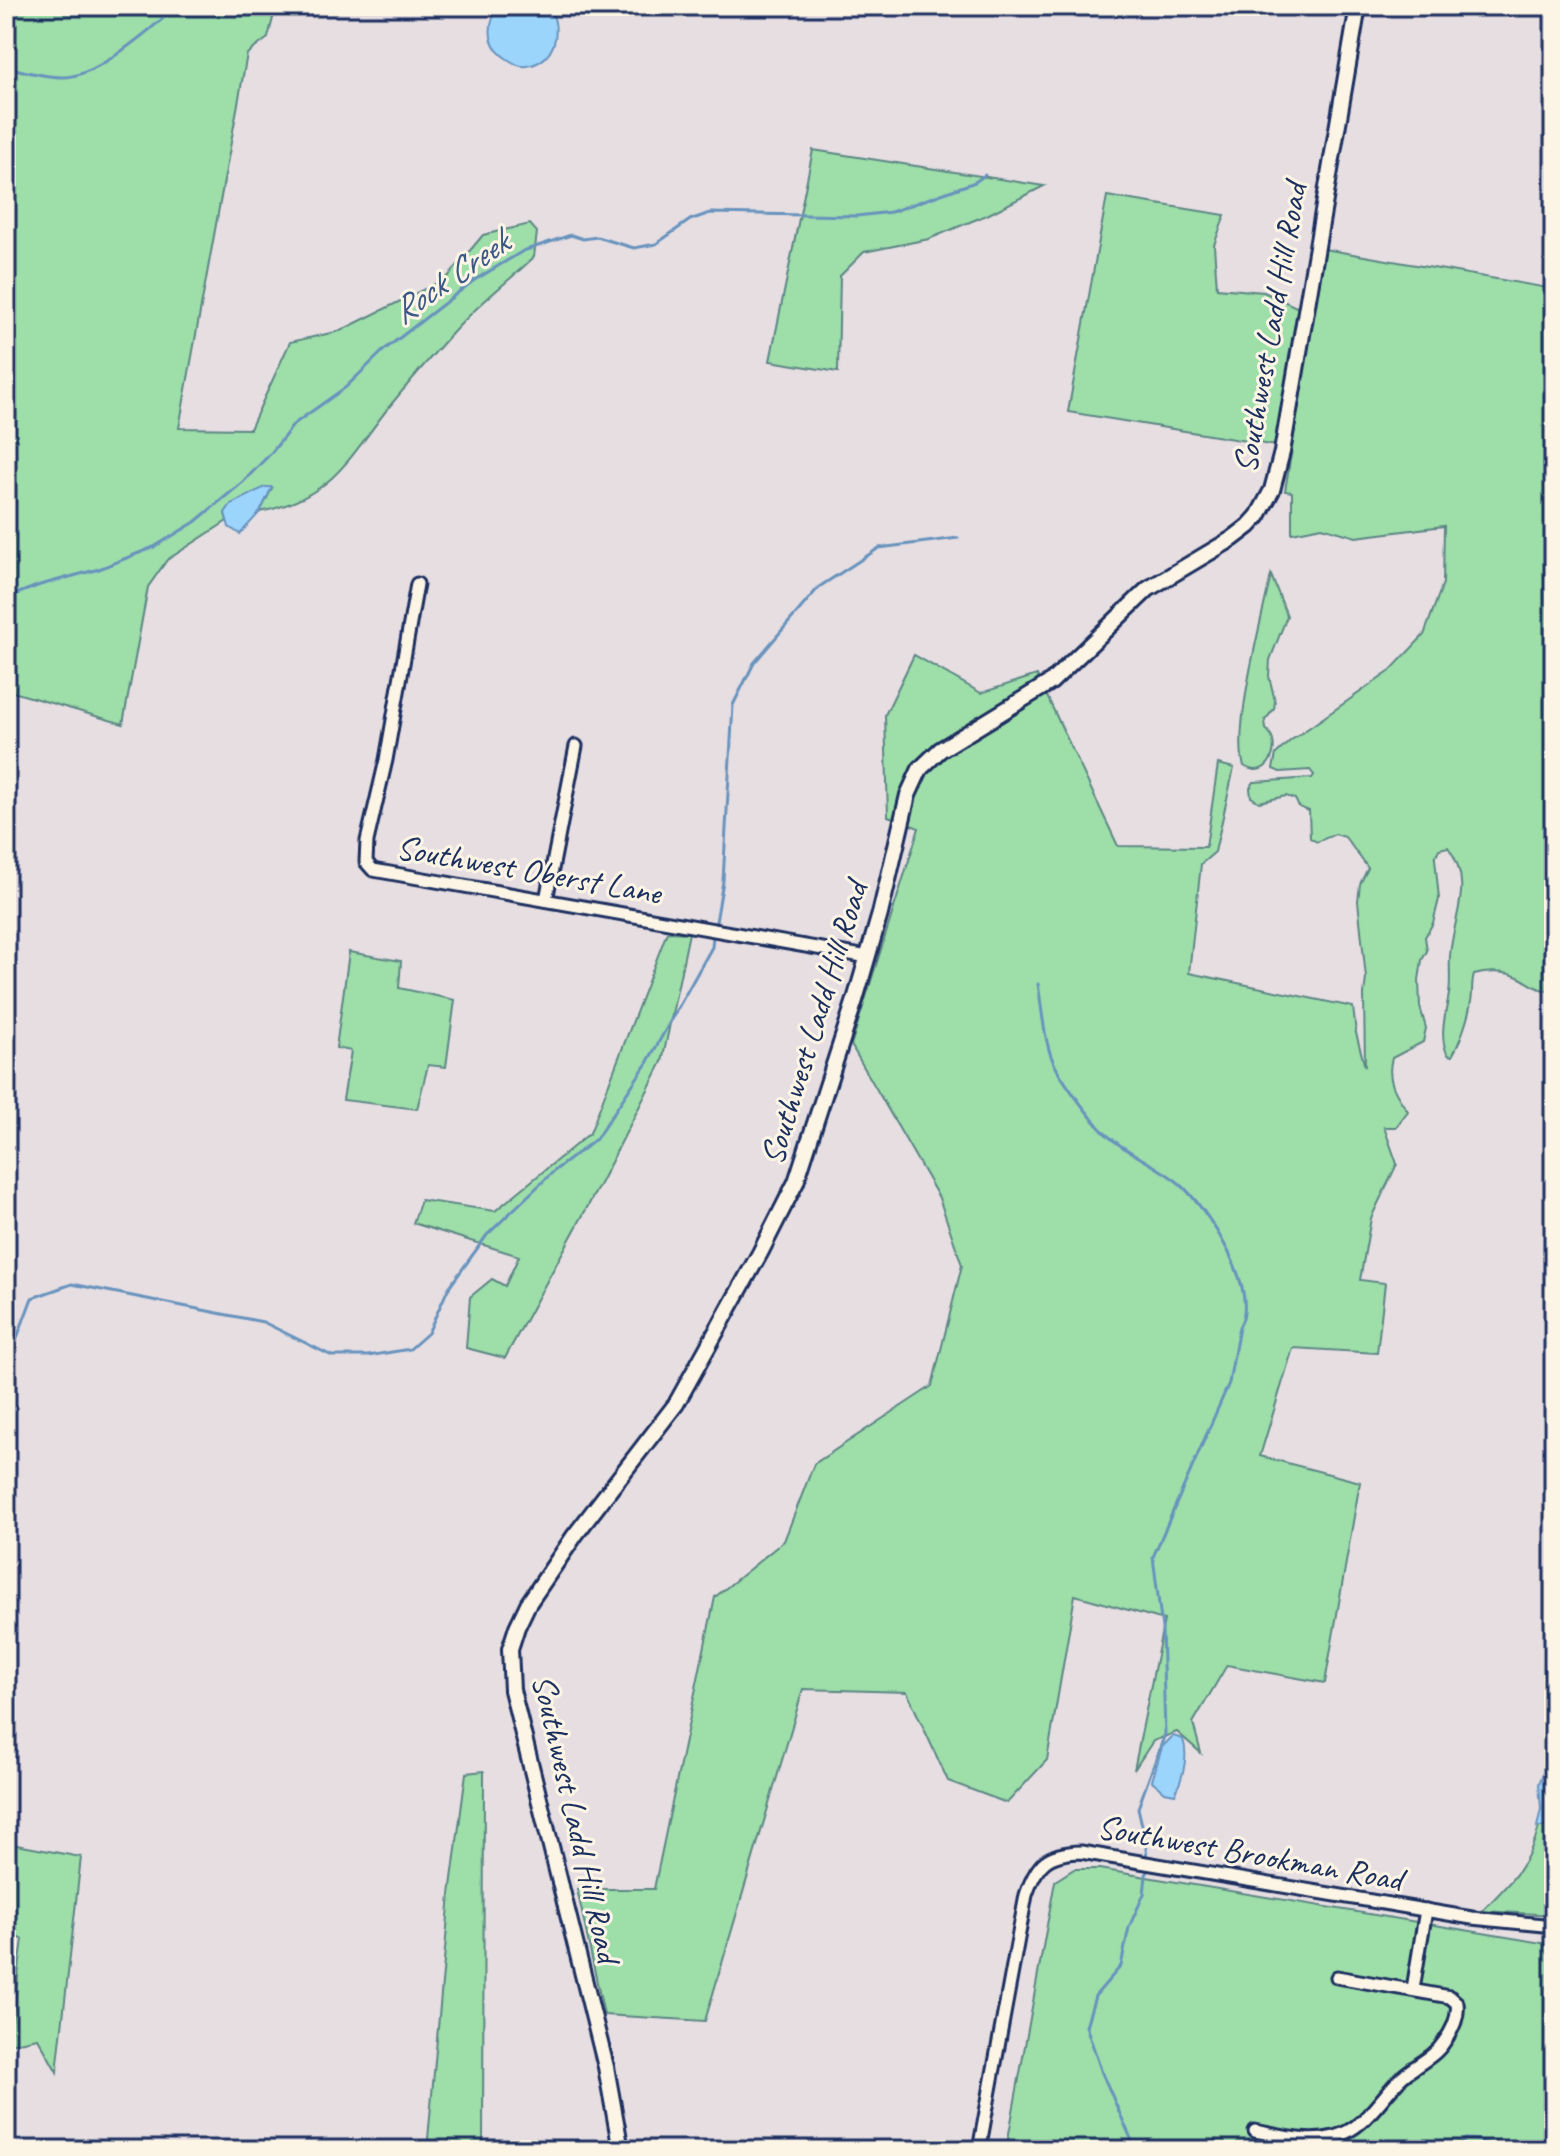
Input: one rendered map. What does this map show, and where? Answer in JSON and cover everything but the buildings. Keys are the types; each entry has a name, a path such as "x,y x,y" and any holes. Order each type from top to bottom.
{"street":[{"name":"Southwest Ladd Hill Road","path":"621,2150 606,2067 514,1698 509,1663 512,1643 522,1615 537,1589 676,1404 760,1253 802,1167 868,957 915,777 927,760 951,742 1028,699 1051,682 1144,592 1243,530 1258,516 1268,499 1282,452 1358,6"},
{"name":"Southwest Oberst Lane","path":"417,584 386,760 367,841 366,862 373,870 868,957"},
{"path":"546,900 576,746"},
{"name":"Southwest Brookman Road","path":"979,2150 1026,1895 1033,1875 1050,1856 1081,1852 1472,1918 1554,1926"},
{"path":"1413,1989 1426,1910"},
{"path":"1255,2131 1302,2140 1321,2140 1347,2132 1363,2120 1404,2076 1436,2052 1445,2042 1457,2018 1458,2007 1454,1999 1440,1994 1337,1977"}],"green space":[{"path":"6,6 276,6 268,38 247,54 179,428 250,429 290,342 340,331 447,278 483,235 530,224 537,232 534,257 452,334 336,474 305,497 285,506 260,512 272,488 246,496 225,513 227,521 167,560 148,587 123,724 6,690"},
{"path":"813,150 1044,186 989,214 929,239 864,252 840,276 838,372 770,361"},
{"path":"1107,196 1225,215 1214,245 1217,288 1264,292 1301,309 1277,446 1068,412"},
{"path":"1324,249 1554,289 1554,991 1539,989 1507,974 1490,972 1474,975 1464,1029 1452,1056 1448,1055 1444,1025 1450,989 1450,956 1461,887 1456,861 1448,847 1439,849 1435,858 1439,899 1433,923 1425,937 1427,951 1422,960 1419,980 1420,1007 1426,1028 1423,1042 1392,1058 1390,1073 1393,1086 1408,1111 1396,1127 1384,1127 1397,1164 1371,1218 1360,1280 1385,1283 1377,1353 1293,1348 1260,1456 1360,1482 1325,1683 1227,1665 1193,1723 1201,1753 1177,1732 1153,1741 1134,1770 1164,1620 1075,1595 1047,1760 1007,1803 948,1781 907,1692 803,1689 705,2021 604,2015 577,1889 654,1889 715,1597 784,1541 814,1464 932,1386 962,1265 939,1198 851,1045 919,828 888,816 885,715 914,655 981,693 1037,675 1118,846 1206,847 1218,764 1234,768 1215,852 1201,864 1189,973 1353,1007 1365,1067 1366,978 1358,901 1360,884 1368,868 1345,837 1335,834 1317,842 1310,838 1309,811 1299,807 1295,799 1286,796 1259,802 1251,797 1250,788 1254,782 1312,778 1314,775 1310,770 1280,772 1273,769 1276,754 1389,672 1424,635 1443,583 1444,526 1356,537 1322,527 1292,533 1292,492 1285,491"},
{"path":"1271,575 1287,616 1270,660 1269,676 1275,701 1274,709 1265,720 1274,744 1273,752 1266,766 1253,770 1244,766 1242,727"},
{"path":"667,932 689,933 662,1062 505,1358 466,1348 470,1297 492,1279 505,1286 519,1256 413,1223 421,1200 495,1211 590,1133"},
{"path":"349,952 401,961 399,988 455,1000 446,1067 428,1065 417,1109 343,1100 351,1051 336,1048"},
{"path":"484,1771 483,2150 427,2150 450,1894 466,1773"},
{"path":"1539,1827 1554,1827 1554,1915 1482,1911 1517,1873 1535,1841"},
{"path":"6,1843 81,1857 57,2072 38,2038 9,2044 23,1939 6,1935"},
{"path":"1074,1869 1099,1869 1554,1945 1554,2150 1006,2150 1055,1881"}],"water":[{"path":"499,6 549,6 556,33 551,51 545,58 522,66 496,49 491,28"},
{"path":"265,487 272,487 260,512 240,534 229,527 225,513 231,504"},
{"path":"1173,1736 1183,1739 1185,1753 1183,1774 1175,1794 1165,1792 1152,1781 1162,1747"},
{"path":"1554,1753 1554,1827 1537,1827 1541,1809 1539,1784 1550,1755"}],"waterway":[{"path":"6,67 48,76 76,75 107,61 178,6"},
{"name":"Rock Creek","path":"6,598 99,569 154,547 195,522 244,481 294,424 346,387 384,350 473,281 523,251 571,235 583,239 597,237 634,248 656,244 690,220 710,213 857,216 891,212 975,182 985,175"},
{"path":"716,922 723,881 733,705 754,663 819,587 879,548 958,538"},
{"path":"6,1367 32,1298 72,1284 263,1322 332,1356 368,1356 410,1349 428,1333 448,1289 487,1235 554,1171 596,1139 647,1063 712,947 713,937"},
{"path":"1038,984 1048,1048 1066,1083 1108,1136 1179,1183 1190,1194 1228,1250 1243,1293 1244,1312 1229,1383 1153,1557 1162,1628 1165,1734 1138,1808 1147,1859"},
{"path":"1136,2150 1102,2073 1086,2026 1095,1996 1121,1966 1129,1927 1144,1894 1147,1867"},
{"path":"1458,2150 1465,2139 1482,2141 1496,2150"},
{"path":"1546,2150 1554,2145"}]}
